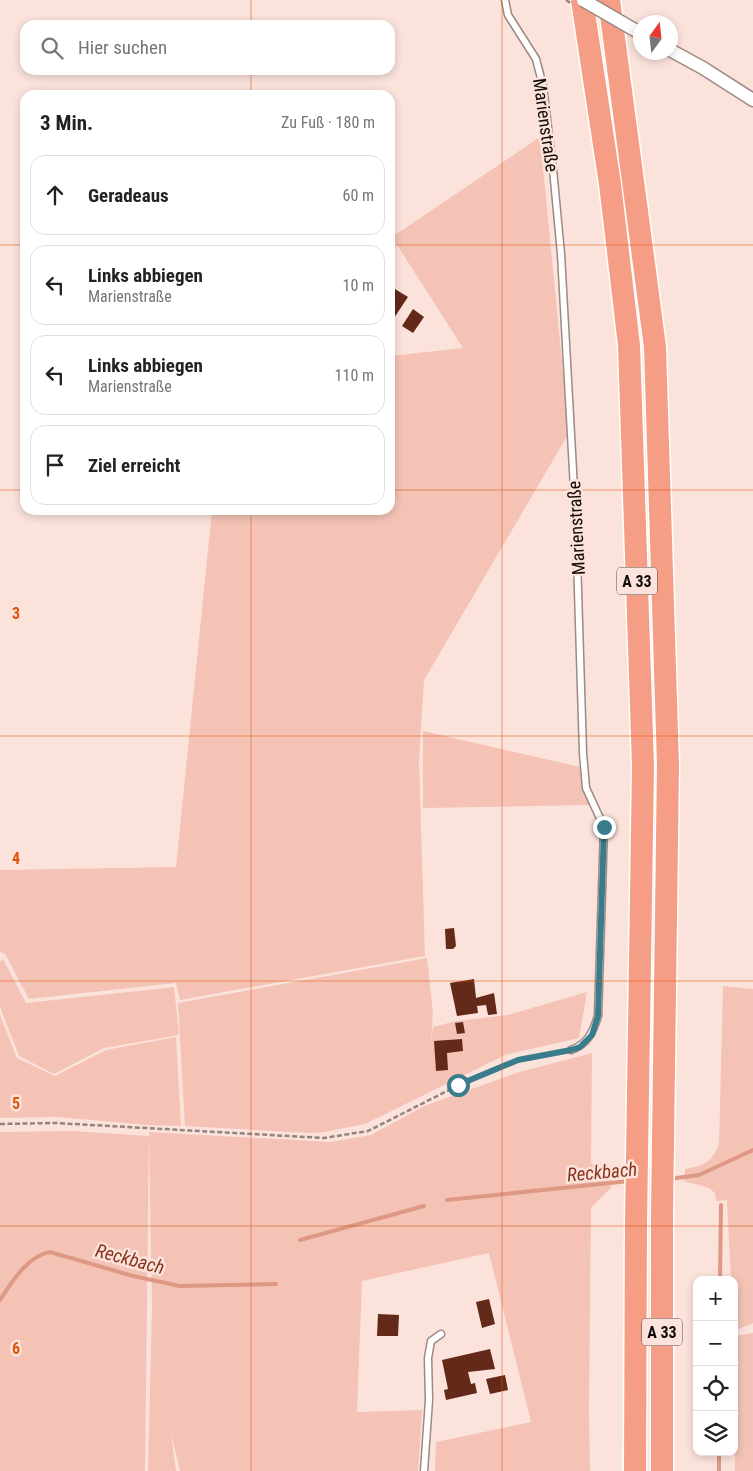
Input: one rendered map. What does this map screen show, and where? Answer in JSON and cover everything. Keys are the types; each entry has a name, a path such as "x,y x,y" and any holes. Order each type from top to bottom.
{"highway":[{"name":"A 33","path":"582,0 610,184 629,345 642,766 636,1194 635,1471"},
{"name":"A 33","path":"609,0 655,347 668,765 662,1193 662,1471"}],"street":[{"path":"582,0 633,29"},
{"path":"678,54 753,100"}],"lane":[{"name":"Marienstraße","path":"505,0 508,15 536,59 543,86 562,254 567,334 576,525 582,753 586,788 604,827 598,1016 592,1035 580,1047 571,1050"},
{"path":"424,1471 429,1400 428,1358 431,1341 441,1334"}],"path":[{"path":"0,1124 56,1122 324,1138 368,1131 458,1085 518,1060 571,1050"}],"shaded area":[{"path":"540,137 569,433 424,680 419,760 425,956 180,1000 176,983 29,999 5,954 0,952 0,870 176,867 211,515 395,515 395,355 463,348 395,242 395,235"},
{"path":"423,731 589,769 590,805 423,808"},
{"path":"427,958 433,1012 431,1044 433,1027 456,1021 508,1015 587,992 579,1038 505,1055 365,1124 325,1132 308,1133 185,1126 178,1003"},
{"path":"3,959 26,1003 174,987 179,1035 104,1048 54,1074 19,1056 0,1007 0,962"},
{"path":"723,986 753,989 753,1323 738,1329 738,1276 731,1276 727,1200 716,1201 715,1193 709,1188 684,1181 685,1169 706,1162 713,1155 719,1144"},
{"path":"0,1015 17,1058 55,1076 106,1050 176,1037 181,1126 57,1117 0,1118"},
{"path":"592,1053 591,1163 611,1177 611,1188 591,1208 590,1471 435,1471 436,1442 531,1422 489,1253 362,1281 357,1412 422,1410 418,1471 180,1471 171,1433 176,1471 148,1471 152,1307 149,1132 330,1142 371,1135 424,1106 516,1073"},
{"path":"73,1131 149,1136 145,1471 0,1471 0,1132"},
{"path":"753,1333 753,1471 735,1471 735,1456 738,1456 738,1335"}],"building":[{"path":"395,289 408,297 395,316"},
{"path":"413,309 424,317 413,333 402,326"},
{"path":"454,928 456,946 453,949 446,949 445,929"},
{"path":"474,979 476,998 494,993 497,1014 488,1015 486,1005 477,1006 478,1013 457,1016 450,983"},
{"path":"463,1022 465,1033 457,1034 455,1023"},
{"path":"462,1039 463,1051 447,1053 448,1070 436,1071 434,1041"},
{"path":"489,1299 495,1324 482,1328 476,1302"},
{"path":"378,1314 399,1315 398,1336 377,1336"},
{"path":"490,1349 495,1369 468,1372 471,1384 475,1383 477,1393 446,1400 444,1390 448,1389 442,1360"},
{"path":"505,1375 508,1390 490,1394 486,1379"}],"waterway":[{"name":"Reckbach","path":"669,1179 699,1175 753,1150"},
{"name":"Reckbach","path":"447,1200 629,1181"},
{"path":"720,1276 721,1205"},
{"name":"Reckbach","path":"300,1240 424,1206"},
{"name":"Reckbach","path":"0,1300 27,1264 42,1254 50,1252 133,1276 180,1286 276,1284"},
{"path":"719,1456 719,1471"}],"route":[{"path":"458,1085 518,1060 580,1047 592,1035 598,1016 604,827"}]}
